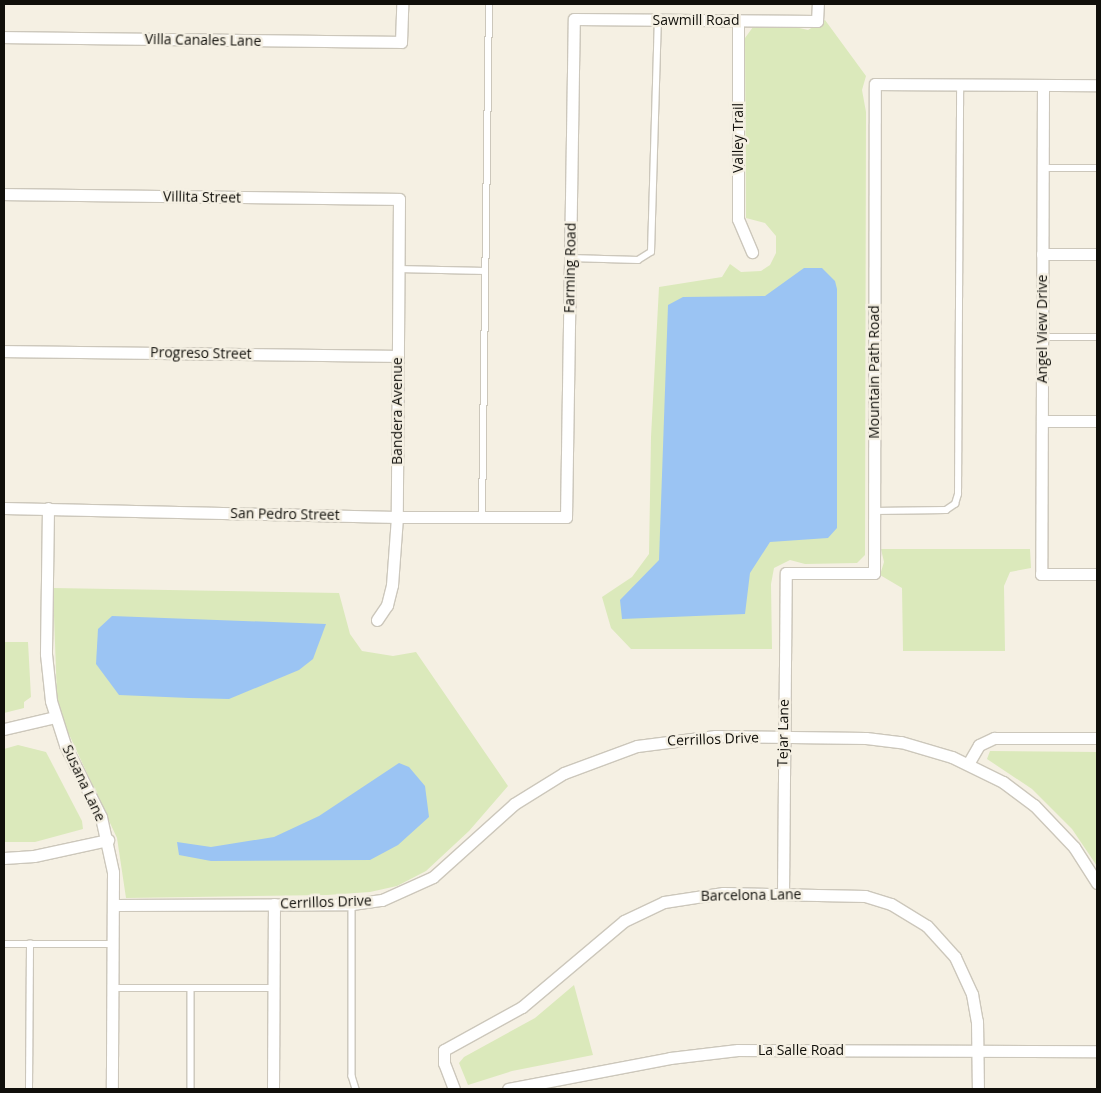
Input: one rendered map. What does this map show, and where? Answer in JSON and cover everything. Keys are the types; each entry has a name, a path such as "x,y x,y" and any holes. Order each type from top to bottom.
{"street":[{"name":"Villa Canales Lane","path":"4,37 401,42 402,4"},
{"name":"Sawmill Road","path":"574,19 817,21 818,4"},
{"name":"Farming Road","path":"566,517 574,19"},
{"name":"Valley Trail","path":"738,20 738,218 752,252"},
{"name":"Mountain Path Road","path":"786,573 874,573 875,84 960,85"},
{"path":"960,85 1097,85"},
{"name":"Angel View Drive","path":"1043,85 1041,574 1097,574"},
{"name":"Villita Street","path":"4,194 399,199"},
{"name":"Bandera Avenue","path":"377,620 387,605 392,586 396,517 399,199"},
{"path":"1042,254 1097,254"},
{"name":"Progreso Street","path":"4,351 398,356"},
{"path":"1042,421 1097,422"},
{"name":"San Pedro Street","path":"4,508 396,517 566,517"},
{"name":"Susana Lane","path":"48,508 46,670 55,717 97,806 108,840 113,905 112,1089"},
{"name":"Tejar Lane","path":"783,894 786,573"},
{"path":"4,729 55,717"},
{"name":"Cerrillos Drive","path":"113,905 352,904 382,900 421,884 444,868 499,817 530,793 600,757 676,739 783,737 884,739 936,751 968,764 1002,782 1048,818 1074,847 1097,882"},
{"path":"968,764 979,745 994,738 1097,738"},
{"path":"4,858 46,854 108,840"},
{"name":"Barcelona Lane","path":"454,1089 444,1063 444,1050 522,1007 599,938 637,913 693,896 783,894 865,896 891,904 927,926 946,946 968,981 976,1008 978,1089"},
{"path":"273,1089 274,904"},
{"name":"La Salle Road","path":"508,1089 715,1052 1097,1051"}],"lane":[{"path":"482,516 489,4"},
{"path":"570,258 638,260 652,252 658,20"},
{"path":"874,511 946,510 954,504 958,494 960,85"},
{"path":"1042,168 1097,168"},
{"path":"398,270 485,271"},
{"path":"1042,337 1097,337"},
{"path":"352,904 352,1076 356,1089"},
{"path":"4,944 112,944"},
{"path":"29,1089 30,944"},
{"path":"112,988 273,988"},
{"path":"190,988 191,1089"}],"green space":[{"path":"825,20 866,76 862,90 866,112 865,555 857,563 805,564 790,560 774,568 771,584 772,649 631,649 611,628 602,597 632,577 649,554 651,437 659,287 722,277 730,264 741,272 761,271 770,265 776,253 776,236 765,223 746,218 745,38 753,27 795,27 808,30"},
{"path":"881,549 1030,549 1031,568 1010,572 1004,586 1005,651 903,651 902,588 880,575 884,562"},
{"path":"53,588 339,593 350,634 362,651 393,656 416,652 508,786 469,831 426,871 397,886 370,892 327,895 126,898 117,838 67,730 57,698"},
{"path":"4,642 28,642 31,697 24,702 24,708 4,713"},
{"path":"18,745 46,752 82,821 83,829 35,842 4,842 4,749"},
{"path":"990,751 1097,752 1097,866 1072,829 1032,789 987,759"},
{"path":"574,985 593,1055 512,1071 468,1085 459,1063 464,1057 535,1018"}],"water":[{"path":"804,268 822,268 835,281 837,289 837,528 828,538 770,542 750,573 745,614 622,619 620,600 659,560 668,305 683,297 765,296"},
{"path":"112,616 326,624 313,659 299,670 229,699 189,698 119,695 96,664 98,629"},
{"path":"399,763 409,767 425,786 429,817 398,845 370,860 211,861 179,855 177,842 211,847 274,837 319,816"}]}
